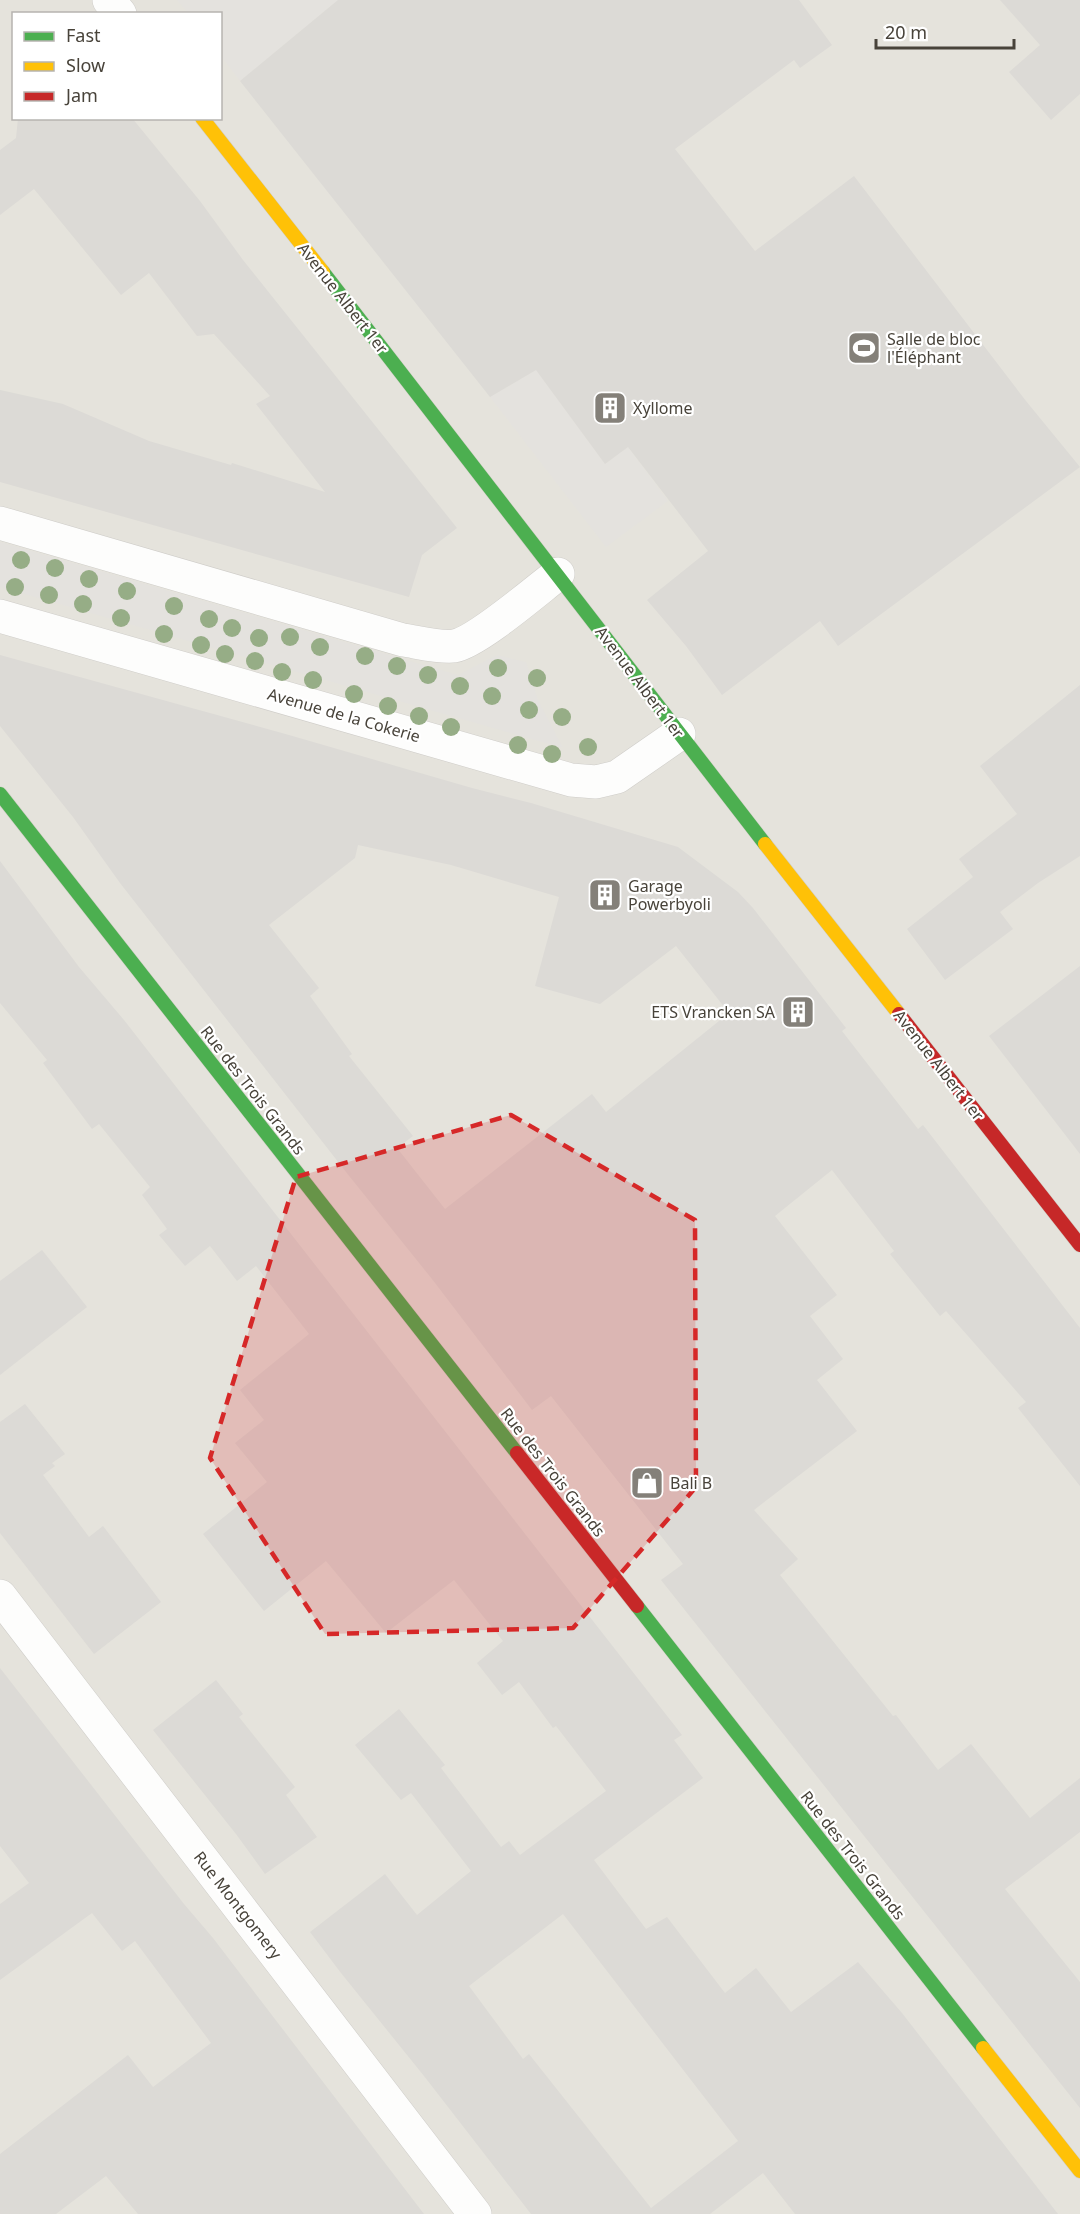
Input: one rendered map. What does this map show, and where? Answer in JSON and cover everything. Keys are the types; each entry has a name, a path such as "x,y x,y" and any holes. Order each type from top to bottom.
{"street":[{"path":"109,0 118,12"},
{"name":"Avenue Albert 1er","path":"204,120 1080,1245"},
{"path":"0,523 403,640 454,646 472,639 558,574"},
{"name":"Avenue de la Cokerie","path":"0,616 571,780 596,782 617,777 680,734"},
{"name":"Rue des Trois Grands","path":"0,794 1080,2171"},
{"name":"Rue Montgomery","path":"0,1596 475,2214"}],"highlighted area":[{"path":"511,1115 695,1220 696,1487 573,1628 325,1634 210,1458 296,1177"}],"shaded area":[{"path":"0,0 1080,0 1080,2214 0,2214"},
{"path":"177,0 338,0 240,81 222,57 222,12 187,12"},
{"path":"536,370 605,464 628,447 668,501 606,547 490,397"},
{"path":"0,542 458,675 497,655 526,662 538,700 563,748 0,587"}],"building":[{"path":"338,0 799,0 832,45 800,68 794,60 675,149 755,251 854,176 1026,401 1080,467 838,646 820,621 722,695 686,646 647,600 708,551 628,447 605,464 536,370 490,397 240,81"},
{"path":"1000,0 1080,0 1080,94 1051,120 1009,72 1040,45"},
{"path":"18,120 134,120 457,528 422,555 409,597 0,482 0,390 63,404 149,441 231,465 232,463 325,492 256,404 270,396 214,334 197,336 149,273 121,295 34,189 0,215 0,150 16,138"},
{"path":"0,655 531,803 678,847 738,892 753,908 846,1028 842,1031 918,1129 923,1125 1080,1328 1080,1486 1018,1408 1026,1402 946,1311 940,1316 890,1254 894,1251 832,1170 775,1216 837,1295 810,1316 843,1359 817,1380 857,1431 754,1510 798,1559 780,1575 893,1716 896,1715 938,1770 971,1744 1030,1818 1080,1778 1080,1832 1005,1889 1080,1982 1080,2108 661,1580 683,1564 551,1396 532,1410 0,726","holes":["358,845 451,865 559,897 535,986 600,1004 676,946 729,1013 606,1112 592,1094 445,1209 397,1148 413,1136 349,1056 352,1054 310,996 319,988 269,925 355,858"]},
{"path":"1080,685 1080,856 1038,883 1000,912 1013,929 945,980 907,929 973,877 959,859 1017,814 980,766"},
{"path":"0,861 79,967 124,1020 682,1735 674,1740 703,1778 594,1860 646,1929 667,1917 725,1993 756,1968 791,2012 858,1962 902,2013 1058,2214 795,2214 763,2173 710,2214 531,2214 310,1932 385,1874 417,1915 471,1871 411,1793 401,1800 355,1745 399,1709 445,1765 441,1768 501,1847 509,1841 520,1855 606,1791 556,1726 553,1728 519,1682 502,1695 477,1663 503,1641 454,1580 386,1633 326,1561 264,1611 203,1534 267,1482 235,1443 264,1420 240,1390 309,1334 256,1266 237,1281 210,1246 185,1266 159,1235 167,1229 142,1195 150,1187 99,1124 92,1129 43,1063 47,1060 0,1003","holes":["563,1914 738,2141 651,2208 529,2054 523,2059 469,1986"]},
{"path":"1080,966 1080,1154 989,1036"},
{"path":"42,1250 87,1307 0,1375 0,1281"},
{"path":"25,1404 65,1454 52,1463 55,1466 43,1475 89,1537 103,1526 161,1602 94,1654 0,1533 0,1422"},
{"path":"0,1668 213,1938 424,2214 138,2214 106,2176 56,2214 0,2214 0,2154 128,2055 153,2087 211,2043 135,1941 122,1951 92,1913 0,1980 0,1904 29,1883 0,1846"},
{"path":"216,1680 243,1714 239,1717 295,1787 286,1795 317,1837 265,1874 153,1730"}],"traffic: fast":[{"path":"323,272 765,844"},
{"path":"0,794 517,1453"},
{"path":"637,1606 983,2048"}],"traffic: slow":[{"path":"204,120 323,272"},
{"path":"765,844 899,1014"},
{"path":"983,2048 1080,2171"}],"traffic: jam":[{"path":"899,1014 1080,1245"},
{"path":"517,1453 637,1606"}],"place":[{"name":"Salle de bloc l'Éléphant","path":"864,348"},
{"name":"Xyllome","path":"610,408"},
{"name":"Garage Powerbyoli","path":"605,895"},
{"name":"ETS Vrancken SA","path":"798,1012"},
{"name":"Bali B","path":"647,1483"}]}
